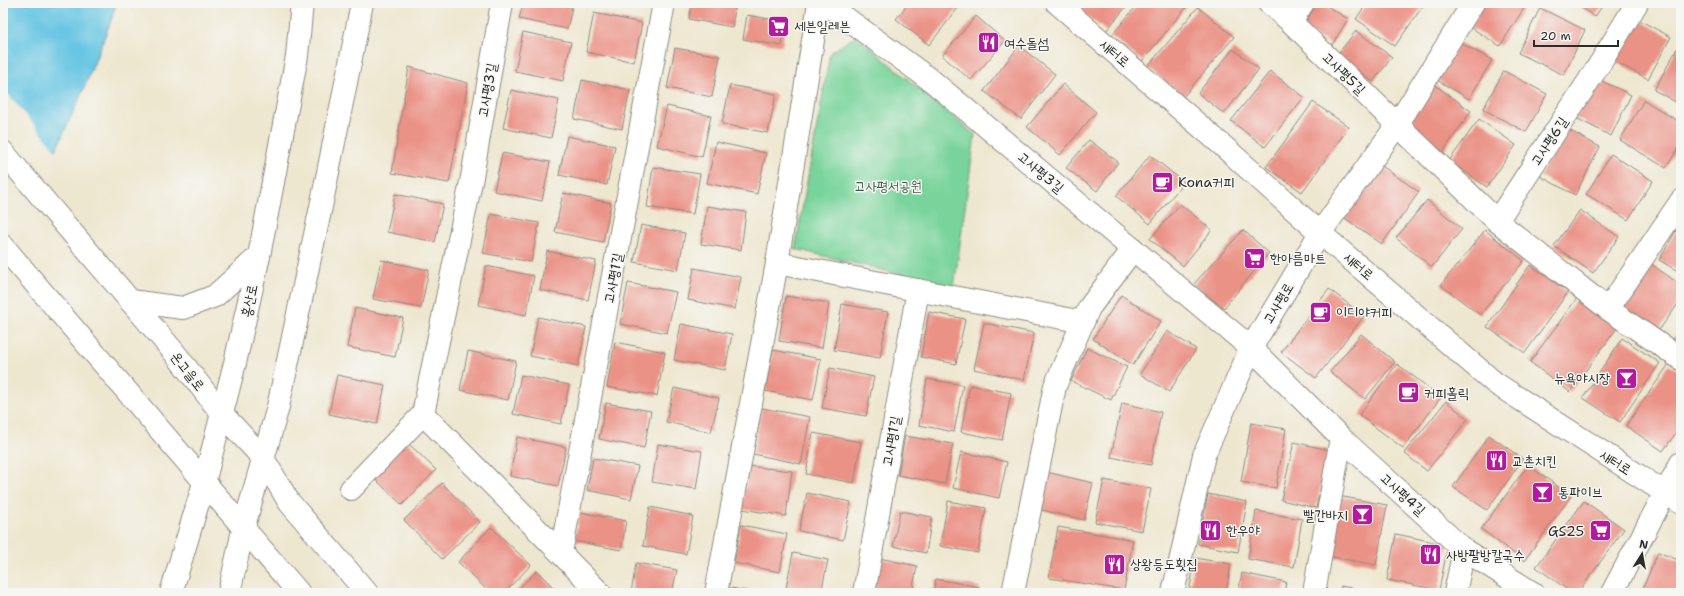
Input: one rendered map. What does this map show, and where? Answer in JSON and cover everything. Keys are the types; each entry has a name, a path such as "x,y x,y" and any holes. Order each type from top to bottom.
{"street":[{"name":"홍산로","path":"171,593 204,483 222,414 259,256 297,56 302,3"},
{"path":"228,593 244,526 278,407 322,202 362,3"},
{"name":"고사평3길","path":"423,414 472,177 502,3"},
{"name":"고사평1길","path":"561,553 664,3"},
{"path":"716,593 777,263 819,3"},
{"name":"고사평3길","path":"825,3 932,80 1251,348"},
{"name":"새터로","path":"1057,3 1320,233 1495,383 1673,498"},
{"name":"고사평5길","path":"1269,3 1292,22 1397,125"},
{"path":"1292,22 1303,3"},
{"name":"고사평로","path":"1173,593 1204,454 1251,348 1320,233 1397,125 1473,3"},
{"name":"고사평6길","path":"1497,221 1601,62 1637,3"},
{"path":"1397,125 1497,221 1608,309 1681,359"},
{"name":"온고을로","path":"3,152 174,352 222,414 263,458 289,502 367,593"},
{"path":"1608,309 1681,201"},
{"path":"3,246 156,424 204,483 244,526 299,593"},
{"path":"1013,593 1054,386 1089,308 1133,249"},
{"path":"130,301 183,308 215,296 259,256"},
{"path":"777,263 1083,322"},
{"name":"고사평1길","path":"864,593 918,290"},
{"name":"고사평4길","path":"1251,348 1342,438 1464,550 1533,593"},
{"path":"351,489 423,414 600,593"},
{"path":"1314,593 1342,438"},
{"path":"1612,593 1673,498 1681,463"},
{"path":"1455,593 1464,550"}],"green space":[{"name":"고사평서공원","path":"856,36 975,135 954,287 795,249 830,53"}],"water":[{"path":"3,3 116,3 112,18 85,86 55,152 3,225"}],"pier":[{"path":"3,88 57,152 24,206 3,227"}],"building":[{"path":"523,3 573,3 567,29 519,19"},
{"path":"692,3 736,3 732,27 689,19"},
{"path":"909,3 962,3 929,45 896,19"},
{"path":"1071,3 1129,3 1106,31"},
{"path":"1139,3 1189,4 1142,61 1111,36"},
{"path":"1317,3 1322,3 1348,19 1332,45 1302,28"},
{"path":"1367,3 1425,3 1395,46 1356,19"},
{"path":"1481,3 1523,3 1526,5 1500,46 1467,25"},
{"path":"1575,3 1604,3 1595,17"},
{"path":"1198,7 1234,37 1183,97 1147,67"},
{"path":"1540,8 1585,30 1564,75 1518,53"},
{"path":"594,13 642,23 634,62 586,52"},
{"path":"747,15 786,22 782,46 743,39"},
{"path":"976,16 1005,41 971,80 942,56"},
{"path":"1637,19 1671,37 1648,79 1614,61"},
{"path":"1356,31 1392,57 1373,82 1337,55"},
{"path":"523,32 571,42 563,81 515,71"},
{"path":"1459,42 1492,60 1469,99 1437,80"},
{"path":"1019,46 1055,74 1021,119 984,91"},
{"path":"1678,47 1681,48 1681,105 1654,90"},
{"path":"675,48 720,56 712,97 667,88"},
{"path":"1233,49 1259,69 1224,114 1198,93"},
{"path":"409,67 468,83 449,183 392,173"},
{"path":"1270,71 1304,97 1265,147 1231,121"},
{"path":"1504,71 1547,94 1526,132 1483,109"},
{"path":"1596,78 1631,95 1611,136 1576,118"},
{"path":"582,80 630,90 622,129 574,119"},
{"path":"1431,82 1471,111 1443,152 1402,123"},
{"path":"1063,84 1096,112 1060,155 1027,127"},
{"path":"730,85 776,94 768,133 722,124"},
{"path":"511,90 559,100 551,138 503,128"},
{"path":"1644,100 1681,123 1681,144 1666,168 1620,140"},
{"path":"1313,102 1349,127 1302,192 1266,167"},
{"path":"667,106 711,116 702,157 657,146"},
{"path":"1479,119 1516,145 1487,187 1449,161"},
{"path":"1565,128 1600,147 1575,195 1540,176"},
{"path":"567,136 615,146 607,185 559,175"},
{"path":"1089,140 1118,162 1097,191 1066,168"},
{"path":"716,142 766,153 757,194 707,183"},
{"path":"502,153 550,162 542,201 494,191"},
{"path":"1611,154 1653,181 1628,220 1586,194"},
{"path":"1150,155 1184,182 1150,224 1116,196"},
{"path":"1379,164 1419,192 1382,244 1342,216"},
{"path":"653,167 700,174 693,214 647,207"},
{"path":"563,193 611,203 603,242 555,232"},
{"path":"395,194 443,204 435,242 387,232"},
{"path":"1427,200 1462,229 1432,267 1396,238"},
{"path":"1180,204 1212,230 1183,266 1150,239"},
{"path":"707,206 746,212 741,250 701,244"},
{"path":"1580,210 1619,237 1593,273 1554,246"},
{"path":"491,214 539,223 531,262 483,253"},
{"path":"1681,222 1681,273 1659,260"},
{"path":"641,225 685,233 678,270 634,262"},
{"path":"1243,230 1269,253 1224,308 1193,285"},
{"path":"1485,230 1524,261 1480,315 1441,285"},
{"path":"547,251 596,261 588,300 540,290"},
{"path":"381,260 429,270 421,308 373,299"},
{"path":"1648,262 1681,285 1681,300 1654,337 1614,309"},
{"path":"1530,265 1568,292 1525,353 1487,327"},
{"path":"486,266 534,276 526,315 478,305"},
{"path":"694,268 741,277 735,309 688,300"},
{"path":"628,283 676,292 667,333 620,324"},
{"path":"1329,289 1364,316 1316,378 1281,352"},
{"path":"1121,295 1161,321 1133,365 1093,339"},
{"path":"786,296 829,303 822,348 779,341"},
{"path":"1577,298 1617,328 1570,392 1530,362"},
{"path":"842,304 888,312 880,358 834,350"},
{"path":"355,308 403,318 395,357 347,347"},
{"path":"929,312 965,319 956,364 921,357"},
{"path":"538,317 586,327 578,366 530,356"},
{"path":"984,323 1034,333 1024,380 974,369"},
{"path":"681,324 732,334 725,370 674,360"},
{"path":"1681,327 1681,347 1672,341"},
{"path":"1167,331 1196,349 1169,392 1140,374"},
{"path":"1361,334 1395,362 1365,399 1330,372"},
{"path":"1622,338 1660,363 1620,422 1583,398"},
{"path":"615,342 665,352 657,396 607,387"},
{"path":"1087,348 1127,367 1111,400 1071,381"},
{"path":"773,350 821,359 813,400 765,391"},
{"path":"468,351 516,361 508,400 460,390"},
{"path":"1397,364 1441,397 1403,448 1359,415"},
{"path":"1669,364 1681,372 1681,426 1663,451 1626,426"},
{"path":"830,368 874,377 866,416 822,408"},
{"path":"337,375 385,385 377,424 329,414"},
{"path":"521,375 569,385 561,424 513,414"},
{"path":"927,379 963,385 954,432 919,425"},
{"path":"970,385 1011,393 1002,440 961,432"},
{"path":"674,388 719,398 711,432 666,422"},
{"path":"1446,401 1468,419 1427,471 1404,453"},
{"path":"606,403 651,411 644,448 599,439"},
{"path":"1122,403 1161,412 1151,465 1111,457"},
{"path":"762,408 810,417 801,464 753,454"},
{"path":"1251,423 1286,429 1276,488 1241,482"},
{"path":"813,433 861,442 854,483 806,474"},
{"path":"1489,435 1523,459 1487,510 1453,487"},
{"path":"905,436 953,444 945,484 898,475"},
{"path":"517,437 566,447 558,486 510,476"},
{"path":"405,440 436,470 402,505 371,475"},
{"path":"1294,442 1329,450 1316,508 1281,500"},
{"path":"658,444 702,451 696,489 652,482"},
{"path":"961,452 1007,462 999,498 953,488"},
{"path":"593,458 638,466 631,499 587,490"},
{"path":"1528,465 1571,496 1524,561 1481,529"},
{"path":"748,466 792,471 786,516 742,509"},
{"path":"1046,472 1093,483 1084,520 1037,509"},
{"path":"1104,480 1151,489 1142,531 1095,522"},
{"path":"442,483 480,522 442,559 404,520"},
{"path":"807,493 851,502 843,540 799,531"},
{"path":"1208,494 1247,502 1238,552 1198,544"},
{"path":"1338,496 1387,505 1376,565 1327,556"},
{"path":"948,501 986,508 978,553 940,546"},
{"path":"1584,501 1624,529 1578,593 1572,593 1536,567"},
{"path":"650,507 693,516 686,554 643,546"},
{"path":"900,511 932,517 926,553 893,546"},
{"path":"1256,511 1302,519 1294,567 1248,559"},
{"path":"580,512 626,521 621,550 574,541"},
{"path":"741,525 787,534 780,572 734,563"},
{"path":"491,527 531,565 504,593 490,593 458,562"},
{"path":"1058,527 1133,540 1124,590 1049,578"},
{"path":"1396,534 1448,545 1439,590 1387,580"},
{"path":"1658,552 1681,561 1681,593 1641,593"},
{"path":"793,553 828,560 821,593 785,593"},
{"path":"879,558 917,566 912,593 872,593"},
{"path":"1195,558 1231,564 1226,593 1189,593"},
{"path":"636,563 677,570 672,593 631,593"},
{"path":"537,571 559,593 514,593"},
{"path":"1242,573 1286,582 1284,593 1238,593"},
{"path":"936,579 980,587 979,593 933,593"},
{"path":"1341,586 1371,592 1371,593 1340,593"},
{"path":"730,588 752,592 752,593 729,593"}],"place":[{"name":"세븐일레븐","path":"778,26"},
{"name":"여수돌섬","path":"989,43"},
{"name":"Kona커피","path":"1163,182"},
{"name":"한아름마트","path":"1255,258"},
{"name":"이디야커피","path":"1320,312"},
{"name":"뉴욕야시장","path":"1626,378"},
{"name":"커피홀릭","path":"1408,393"},
{"name":"교촌치킨","path":"1497,461"},
{"name":"통파이브","path":"1543,492"},
{"name":"빨간바지","path":"1363,515"},
{"name":"한우야","path":"1211,530"},
{"name":"GS25","path":"1600,531"},
{"name":"사방팔방칼국수","path":"1430,555"},
{"name":"상왕등도횟집","path":"1114,564"}]}
